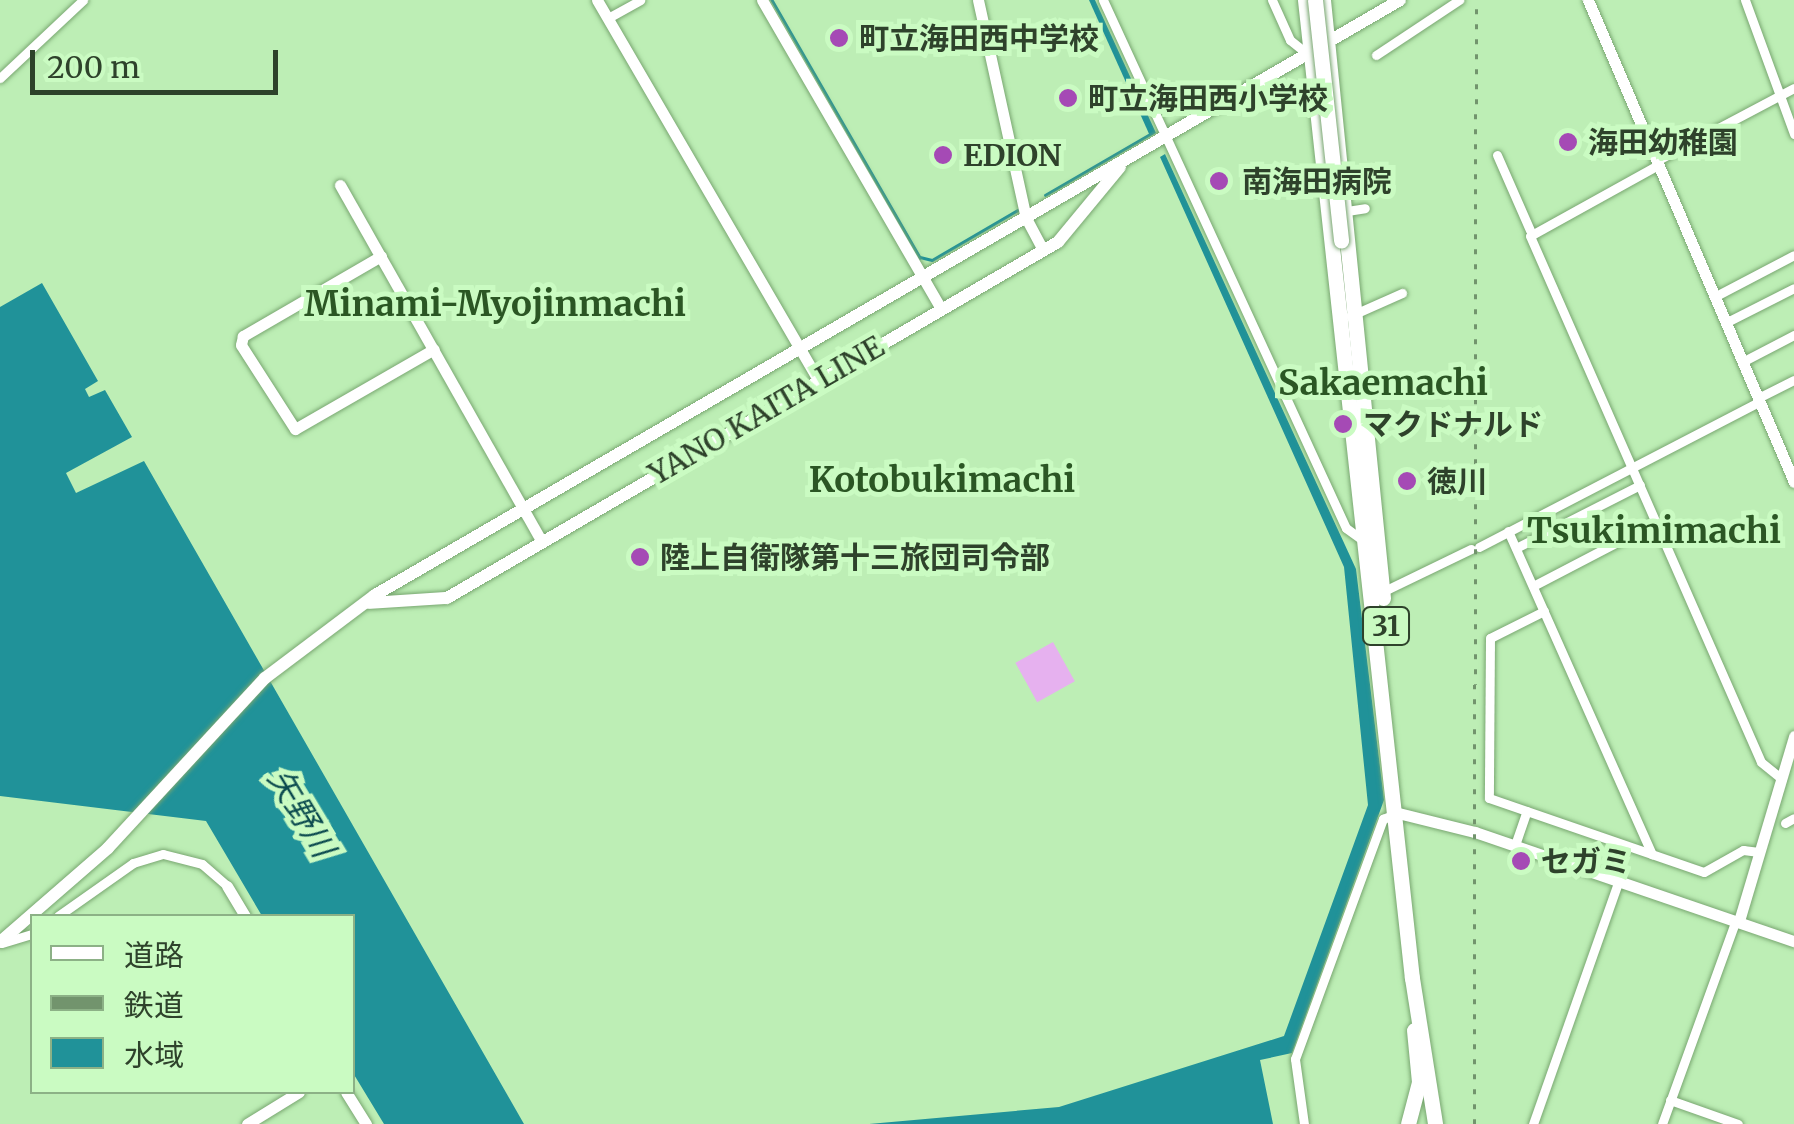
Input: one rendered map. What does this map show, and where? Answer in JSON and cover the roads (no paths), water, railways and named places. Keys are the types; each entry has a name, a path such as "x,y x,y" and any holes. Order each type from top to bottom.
{"main road":[{"name":"31","path":"1305,0 1360,391 1372,542 1436,1124"},
{"name":"31","path":"1319,0 1328,44 1347,211 1349,316 1364,514 1382,592 1403,812 1412,978 1436,1124"},
{"path":"1319,0 1349,316"},
{"name":"YANO KAITA LINE","path":"36,914 264,678 349,613 1310,56 1400,0"},
{"name":"YANO KAITA LINE","path":"362,605 442,601 1044,250 1070,232 1107,180 1137,154"},
{"name":"YANO KAITA LINE","path":"0,943 30,919"},
{"path":"1408,1124 1419,1082 1412,978"}],"street":[{"path":"0,78 82,0"},
{"path":"597,0 818,380"},
{"path":"608,18 640,0"},
{"path":"762,0 941,310"},
{"path":"978,0 1026,218 1044,250"},
{"path":"1103,0 1161,141 1341,518 1352,538 1372,542"},
{"path":"1272,0 1294,45 1310,56"},
{"path":"1376,55 1458,0"},
{"path":"1588,0 1794,482"},
{"path":"1745,0 1794,134"},
{"path":"1530,230 1794,88"},
{"path":"1497,154 1760,762 1782,778"},
{"path":"340,185 541,540"},
{"path":"1347,211 1365,208"},
{"path":"1714,296 1794,255"},
{"path":"380,256 243,336 241,345 295,429 434,349"},
{"path":"1726,323 1794,288"},
{"path":"1349,316 1402,293"},
{"path":"1742,362 1794,335"},
{"path":"1382,592 1475,548 1794,380"},
{"path":"1516,548 1640,485"},
{"path":"1341,518 1364,514"},
{"path":"1533,586 1656,522"},
{"path":"1508,531 1652,854"},
{"path":"1544,611 1490,638 1489,798 1704,872 1743,850 1760,852"},
{"path":"1662,1124 1737,921 1794,736"},
{"path":"1515,846 1527,811"},
{"path":"1304,1124 1295,1059 1383,818 1403,812 1794,941"},
{"path":"61,914 133,864 163,854 202,864 227,886 244,914"},
{"path":"1533,1124 1618,880"},
{"path":"0,943 30,935"},
{"path":"247,1124 296,1094"},
{"path":"347,1094 366,1124"},
{"path":"1670,1100 1738,1124"}],"water":[{"path":"1089,0 1095,0 1156,133 1150,136"},
{"path":"1165,154 1356,569 1384,800 1292,1053 1260,1060 1273,1124 869,1124 1059,1107 1284,1036 1368,805 1344,567 1160,157"},
{"name":"矢野川","path":"42,283 98,381 85,389 89,397 105,390 132,437 66,473 76,493 144,461 524,1124 384,1124 355,1076 355,914 261,914 206,821 0,796 0,307"}],"waterway":[{"path":"772,0 920,257 932,260 1018,210"},
{"path":"1045,195 1152,133"}],"railway":[{"path":"1474,1124 1476,0"}],"place":[{"name":"町立海田西中学校","path":"839,38"},
{"name":"町立海田西小学校","path":"1068,98"},
{"name":"海田幼稚園","path":"1568,142"},
{"name":"EDION","path":"943,155"},
{"name":"南海田病院","path":"1219,181"},
{"name":"マクドナルド","path":"1343,424"},
{"name":"徳川","path":"1407,481"},
{"name":"陸上自衛隊第十三旅団司令部","path":"640,557"},
{"name":"セガミ","path":"1521,861"}],"district":[{"name":"Minami-Myojinmachi","path":"495,304"},
{"name":"Sakaemachi","path":"1383,383"},
{"name":"Kotobukimachi","path":"942,480"},
{"name":"Tsukimimachi","path":"1654,531"}]}
